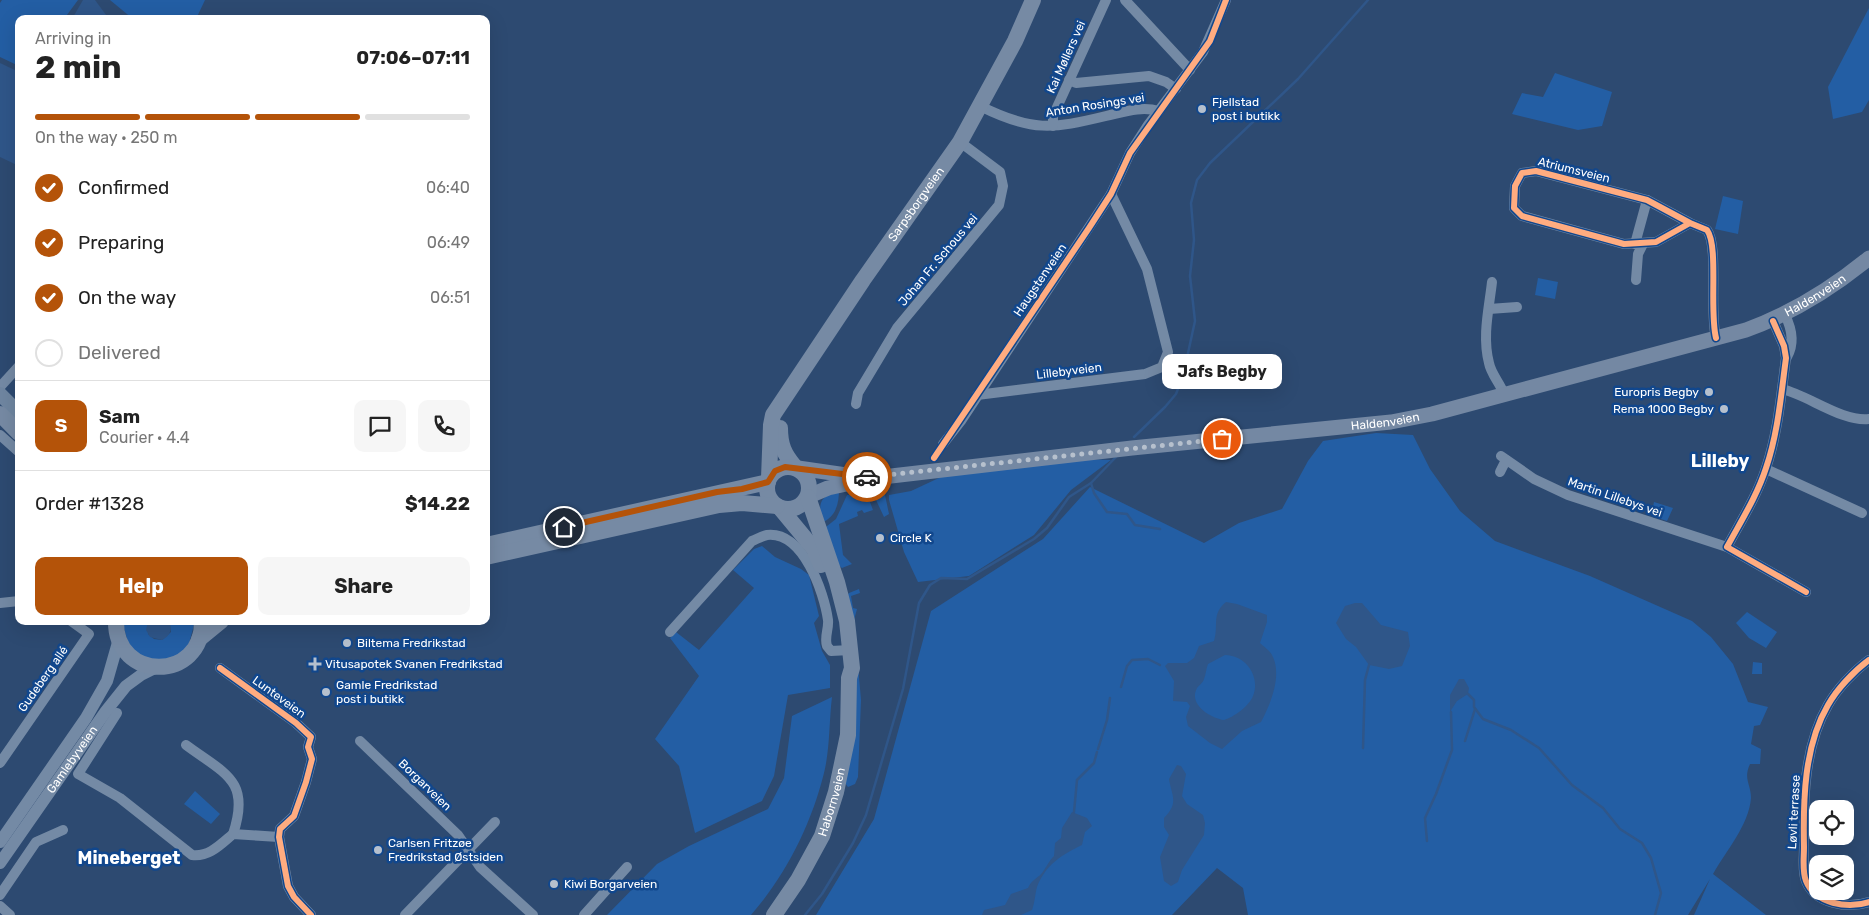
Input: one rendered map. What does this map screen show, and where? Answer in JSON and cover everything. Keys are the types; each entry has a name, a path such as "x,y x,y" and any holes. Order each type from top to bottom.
{"highway":[{"name":"Sarpsborgveien","path":"768,480 773,415 858,288 960,142 1033,0"},
{"name":"Sarpsborgveien","path":"783,400 780,443 784,454 796,468"},
{"path":"0,414 15,429"},
{"path":"490,544 768,480 780,468 796,468 808,480 808,496 796,508 749,503 719,505 490,556"},
{"path":"768,480 769,498 779,507"},
{"name":"Habornveien","path":"774,915 810,860 822,836 836,792 848,735 849,678 843,599 808,496"},
{"name":"Habornveien","path":"779,507 814,549 822,565 847,650"},
{"path":"117,625 119,639 131,657 146,665 157,667 169,666 185,658 199,639 216,625"},
{"path":"199,639 201,625"}],"main road":[{"name":"Haldenveien","path":"808,496 828,488 874,478 1164,444 1356,427 1432,414 1716,338 1779,318 1838,284 1869,258"},
{"path":"0,394 15,410"},
{"name":"Haldenveien","path":"796,468 874,478"}],"street":[{"name":"Kai Møllers vei","path":"1053,126 1053,116 1106,0"},
{"path":"1125,0 1190,70"},
{"name":"Anton Rosings vei","path":"980,106 1027,125 1053,126 1075,124 1136,109 1151,109 1159,112 1210,40 1226,0"},
{"name":"Anton Rosings vei","path":"1069,80 1076,83 1149,76 1166,82 1176,89"},
{"name":"Haugstenveien","path":"943,444 1110,194 1130,153 1159,112"},
{"name":"Johan Fr. Schous vei","path":"856,404 858,394 897,328 999,205 1004,186 1000,172 960,142"},
{"name":"Atriumsveien","path":"1690,222 1656,242 1624,244 1522,216 1514,208 1515,186 1522,173 1536,171 1647,200 1707,230 1712,236 1712,315 1716,338"},
{"name":"Lillebyveien","path":"977,395 1146,374 1162,366 1168,352 1147,269 1110,194"},
{"path":"1636,280 1639,244 1647,200"},
{"path":"1492,282 1485,341 1489,365 1501,384 1504,394"},
{"path":"1489,309 1517,307"},
{"path":"1727,548 1751,505 1766,469 1776,435 1786,358 1779,318"},
{"path":"0,387 15,370"},
{"path":"1782,389 1846,415 1862,420 1869,419"},
{"path":"0,435 15,448"},
{"name":"Martin Lillebys vei","path":"1500,472 1503,458 1534,480 1568,495 1727,548 1806,592"},
{"path":"1766,469 1862,514"},
{"path":"670,632 752,541 766,535 776,536 794,545 804,556 812,572 826,612 828,626 825,641 827,646 831,652 847,650"},
{"path":"0,603 15,601"},
{"name":"Gudeberg allé","path":"0,763 89,634 77,625"},
{"name":"Gamlebyveien","path":"0,842 86,718 107,681 119,639"},
{"name":"Løvli terrasse","path":"1869,660 1850,677 1828,704 1815,735 1807,772 1804,821 1804,871 1808,886 1826,901 1853,905 1869,902"},
{"name":"Gamlebyveien","path":"0,864 106,711 126,686 141,675 157,667"},
{"name":"Lunteveien","path":"220,668 296,722 311,737 308,747 312,759 306,782 294,816 280,829 279,837"},
{"path":"117,714 78,774 120,798 192,855 200,856 214,850 233,834 239,804 237,787 226,775 186,744"},
{"name":"Borgarveien","path":"360,741 458,835 480,867 533,915"},
{"path":"405,915 457,859 495,822"},
{"path":"0,895 36,842 63,830"},
{"path":"233,834 279,837 288,886 294,897 311,915"},
{"path":"584,915 627,868"},
{"path":"0,906 10,915"}],"shaded area":[{"path":"2,0 78,0 67,15 15,15 15,64 0,57 0,3"},
{"path":"83,0 95,0 106,15 74,15"},
{"path":"110,0 205,0 198,15 128,15"},
{"path":"1869,8 1869,100 1862,112 1833,119 1828,87"},
{"path":"0,63 15,70 15,164 0,157"},
{"path":"1555,73 1612,92 1602,126 1578,130 1512,114 1522,93 1543,97"},
{"path":"1723,196 1743,201 1738,234 1715,229"},
{"path":"1538,278 1558,282 1555,299 1535,295"},
{"path":"1376,433 1413,435 1430,469 1460,511 1495,541 1590,576 1692,621 1711,637 1733,664 1748,702 1768,707 1760,725 1754,726 1751,744 1761,749 1760,764 1750,764 1748,769 1747,778 1751,798 1746,818 1742,828 1713,874 1766,915 1694,915 1710,879 1688,915 1248,915 1243,888 1217,868 1172,915 816,915 874,819 931,611 1043,539 1090,487 1204,543 1239,523 1282,509 1308,461 1323,441"},
{"path":"1080,459 1111,460 1071,490 1034,535 969,576 918,582 904,552 889,495 911,491 941,477"},
{"path":"839,489 836,509 830,517 821,523 820,509 822,501 827,495"},
{"path":"873,493 876,496 885,495 889,514 884,517 876,500 870,502 873,510 864,513 862,510 857,512 858,516 839,524 843,555 852,564 842,568 837,564 822,530 836,519 847,495"},
{"path":"1654,502 1673,508 1667,521 1651,516"},
{"path":"762,546 775,557 801,569 809,575 819,616 814,623 822,651 830,665 830,688 788,695 774,776 762,801 695,833 679,766 655,739 699,676 670,638 676,632 699,650 754,588 733,570 754,549"},
{"path":"859,589 860,593 851,596 853,608 857,609 854,620 861,700 858,777 855,784 848,787 845,783 846,597 849,593"},
{"path":"1226,602 1237,604 1267,615 1267,622 1260,643 1272,655 1276,673 1274,691 1261,722 1242,731 1222,749 1210,743 1188,726 1186,717 1190,706 1187,702 1173,701 1174,681 1165,666 1168,663 1187,663 1194,658 1199,646 1214,641 1217,615 1221,606","holes":["1225,655 1232,656 1250,668 1255,681 1255,688 1251,700 1245,707 1237,714 1224,720 1213,717 1202,710 1198,705 1195,694 1203,680 1208,664"]},
{"path":"1362,603 1381,625 1408,632 1410,646 1402,666 1389,669 1369,665 1356,647 1346,639 1336,623 1345,606"},
{"path":"1747,612 1777,632 1766,648 1749,638 1736,623"},
{"path":"123,625 148,625 148,634 154,639 162,640 171,632 170,625 194,625 187,651 166,664 131,653"},
{"path":"147,625 170,625 171,627 169,634 162,640 150,637 146,630"},
{"path":"1753,662 1762,663 1762,674 1752,674"},
{"path":"1459,679 1464,679 1469,688 1468,694 1457,701 1450,712 1450,695"},
{"path":"832,697 826,764 812,812 786,866 764,900 751,915 607,915 657,864 689,846 768,809 784,778 792,716"},
{"path":"1177,765 1181,766 1186,774 1182,796 1187,804 1203,815 1205,823 1204,835 1182,870 1178,882 1171,886 1164,881 1160,857 1169,835 1164,827 1164,818 1169,813 1173,804 1169,779"},
{"path":"195,791 220,814 211,824 184,804"},
{"path":"1072,812 1087,818 1092,826 1085,832 1082,845 1055,861 1045,872 1037,887 1032,910 1021,915 982,915 984,910 1005,905 1011,894 1028,888 1042,873 1054,856 1055,843 1061,838 1062,828"}],"waterway":[{"path":"1134,437 1176,394 1183,376 1195,321 1190,276 1194,240 1191,203 1197,180 1210,163 1298,79 1368,0"},
{"path":"805,915 822,894 853,843 866,815 903,689 919,603 930,585 941,578 967,579 1034,539 1047,528 1069,497 1091,483 1116,457"},
{"path":"1091,483 1094,493 1107,512 1127,514 1135,525 1160,529"},
{"path":"1121,687 1127,666 1132,660 1148,659 1160,665"},
{"path":"1363,748 1365,680 1369,665"},
{"path":"1468,694 1474,700 1474,707 1483,719 1511,730 1539,748 1572,785 1603,808 1620,829 1642,843 1651,858 1661,893 1655,915"},
{"path":"1098,749 1107,720 1110,698"},
{"path":"1465,741 1475,709"},
{"path":"1427,841 1425,818 1452,750 1451,712"},
{"path":"1074,812 1077,780 1094,763 1097,752"}],"cycle path":[{"path":"934,458 1111,194 1130,153 1210,41 1226,0"},
{"path":"1690,223 1647,200 1536,171 1522,173 1515,186 1514,208 1522,216 1624,244 1656,242 1690,223 1707,230 1711,238 1713,312 1716,338"},
{"path":"1773,321 1784,346 1786,358 1776,428 1770,455 1758,488 1727,547 1806,592"},
{"path":"1869,660 1836,693 1820,721 1814,738 1805,792 1803,864 1806,881 1810,889 1824,900 1852,905 1869,902"},
{"path":"220,668 296,723 311,737 308,747 312,759 306,782 294,816 280,829 279,837 288,886 294,897 311,915"}],"way so far":[{"path":"867,477 874,478 1180,442 1222,439"}],"place":[{"name":"Fjellstad post i butikk","path":"1202,109"},
{"name":"Europris Begby","path":"1709,392"},
{"name":"Rema 1000 Begby","path":"1724,409"},
{"name":"Jafs Begby","path":"1222,439"},
{"name":"Circle K","path":"880,538"},
{"name":"Biltema Fredrikstad","path":"347,643"},
{"name":"Vitusapotek Svanen Fredrikstad","path":"315,664"},
{"name":"Gamle Fredrikstad post i butikk","path":"326,692"},
{"name":"Carlsen Fritzøe Fredrikstad Østsiden","path":"378,850"},
{"name":"Kiwi Borgarveien","path":"554,884"}],"district":[{"name":"Lilleby","path":"1720,461"},
{"name":"Mineberget","path":"129,858"}],"route":[{"path":"564,527 768,482 775,471 790,466 817,472 867,477"}]}
